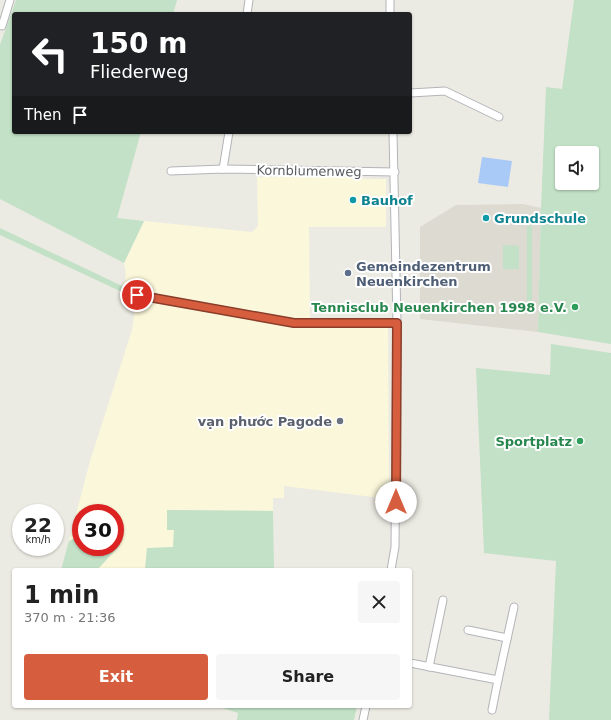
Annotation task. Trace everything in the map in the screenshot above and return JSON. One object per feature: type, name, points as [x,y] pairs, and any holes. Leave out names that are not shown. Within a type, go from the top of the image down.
[{"type":"street","points":[[2,26],[10,0]]},
{"type":"street","points":[[247,12],[249,0]]},
{"type":"street","points":[[390,0],[390,12]]},
{"type":"street","points":[[412,93],[445,91],[499,116]]},
{"type":"street","points":[[223,169],[229,134]]},
{"type":"street","points":[[391,568],[395,547],[397,323],[393,134]]},
{"type":"street","name":"Kornblumenweg","points":[[171,171],[223,169],[395,172]]},
{"type":"street","points":[[137,295],[294,323],[397,323]]},
{"type":"street","points":[[428,667],[443,600]]},
{"type":"street","points":[[492,710],[514,607]]},
{"type":"street","points":[[468,630],[507,638]]},
{"type":"street","points":[[412,663],[498,680]]},
{"type":"street","points":[[363,720],[366,708]]},
{"type":"shaded area","points":[[257,177],[359,177],[365,179],[386,179],[386,227],[309,227],[310,319],[388,318],[389,499],[284,486],[284,498],[273,498],[273,511],[168,510],[167,530],[174,530],[173,548],[147,548],[145,568],[99,568],[110,556],[124,556],[124,504],[79,504],[90,461],[132,330],[137,293],[123,286],[126,275],[124,263],[144,221],[252,232],[258,226]]},
{"type":"shaded area","points":[[523,204],[541,208],[538,332],[420,319],[420,227],[456,205]]},
{"type":"shaded area","points":[[72,530],[72,540],[69,541]]},
{"type":"green space","points":[[16,0],[177,0],[174,12],[12,12],[12,134],[140,134],[117,218],[144,221],[124,263],[0,199],[0,45]]},
{"type":"green space","points":[[574,0],[611,0],[611,344],[538,332],[546,87],[562,89]]},
{"type":"green space","points":[[527,226],[532,226],[532,308],[527,308]]},
{"type":"green space","points":[[0,228],[137,293],[137,298],[0,235]]},
{"type":"green space","points":[[503,245],[519,246],[519,269],[503,269]]},
{"type":"green space","points":[[551,344],[611,353],[611,720],[549,720],[556,561],[484,553],[476,368],[550,375]]},
{"type":"green space","points":[[167,510],[273,511],[274,568],[145,568],[147,548],[173,547],[174,530],[167,530]]},
{"type":"green space","points":[[72,540],[72,556],[110,556],[99,568],[62,568],[69,541]]},
{"type":"green space","points":[[223,708],[357,708],[354,720],[237,720],[238,713]]},
{"type":"water","points":[[482,157],[512,161],[508,187],[478,183]]},
{"type":"place","name":"Bauhof","points":[[353,200]]},
{"type":"place","name":"Grundschule","points":[[486,218]]},
{"type":"place","name":"Gemeindezentrum Neuenkirchen","points":[[348,273]]},
{"type":"place","name":"Tennisclub Neuenkirchen 1998 e.V.","points":[[575,307]]},
{"type":"place","name":"vạn phước Pagode","points":[[340,421]]},
{"type":"place","name":"Sportplatz","points":[[580,441]]},
{"type":"route","points":[[137,295],[294,323],[397,323],[396,502]]}]
